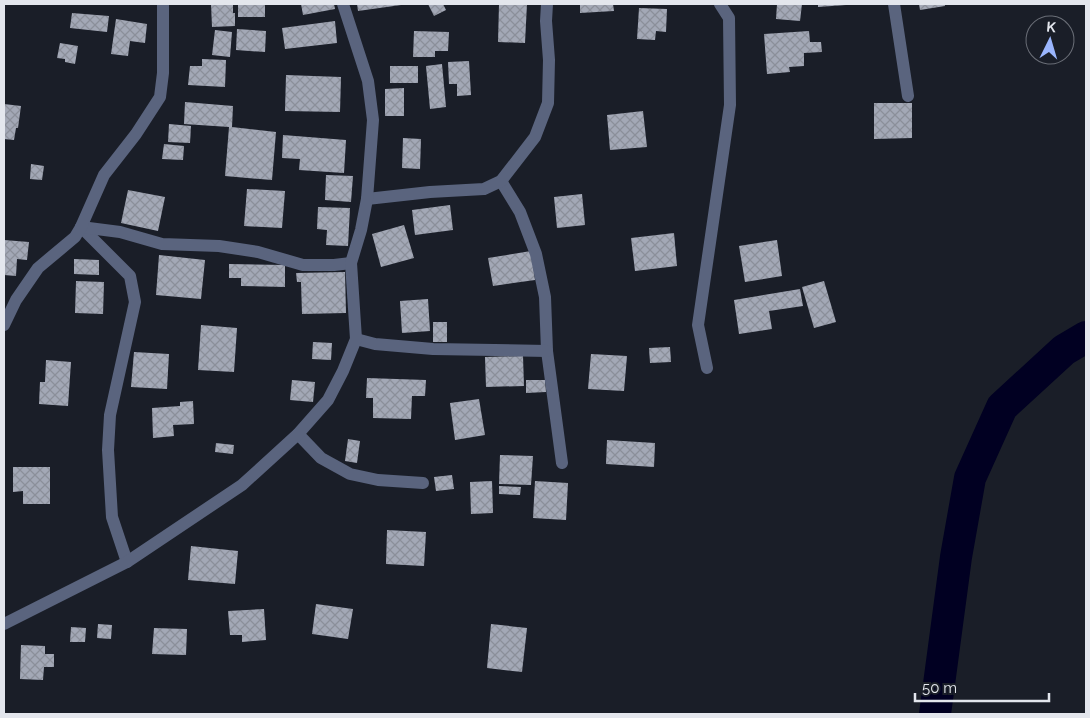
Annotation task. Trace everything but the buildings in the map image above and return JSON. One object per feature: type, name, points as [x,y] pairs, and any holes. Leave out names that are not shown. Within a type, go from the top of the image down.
[{"type":"street","points":[[4,325],[16,300],[38,268],[75,237],[104,175],[136,134],[160,97],[163,73],[163,4]]},
{"type":"street","points":[[4,624],[128,562],[242,485],[298,434],[328,400],[343,371],[356,339],[351,263],[367,199],[373,120],[368,81],[343,4]]},
{"type":"street","points":[[367,199],[430,192],[484,189],[501,181],[535,137],[548,104],[547,4]]},
{"type":"street","points":[[707,368],[698,325],[730,105],[729,18],[720,4]]},
{"type":"street","points":[[894,4],[908,96]]},
{"type":"street","points":[[501,181],[520,212],[536,254],[545,297],[547,351],[562,464]]},
{"type":"street","points":[[81,227],[120,232],[162,244],[218,246],[258,252],[303,265],[351,263]]},
{"type":"street","points":[[81,227],[130,276],[135,302],[110,415],[108,450],[112,517],[128,562]]},
{"type":"street","points":[[356,339],[375,344],[433,349],[547,351]]},
{"type":"street","points":[[298,434],[322,458],[350,474],[378,480],[423,483]]},
{"type":"waterway","points":[[935,714],[956,557],[970,478],[1002,407],[1064,350],[1086,337]]}]
